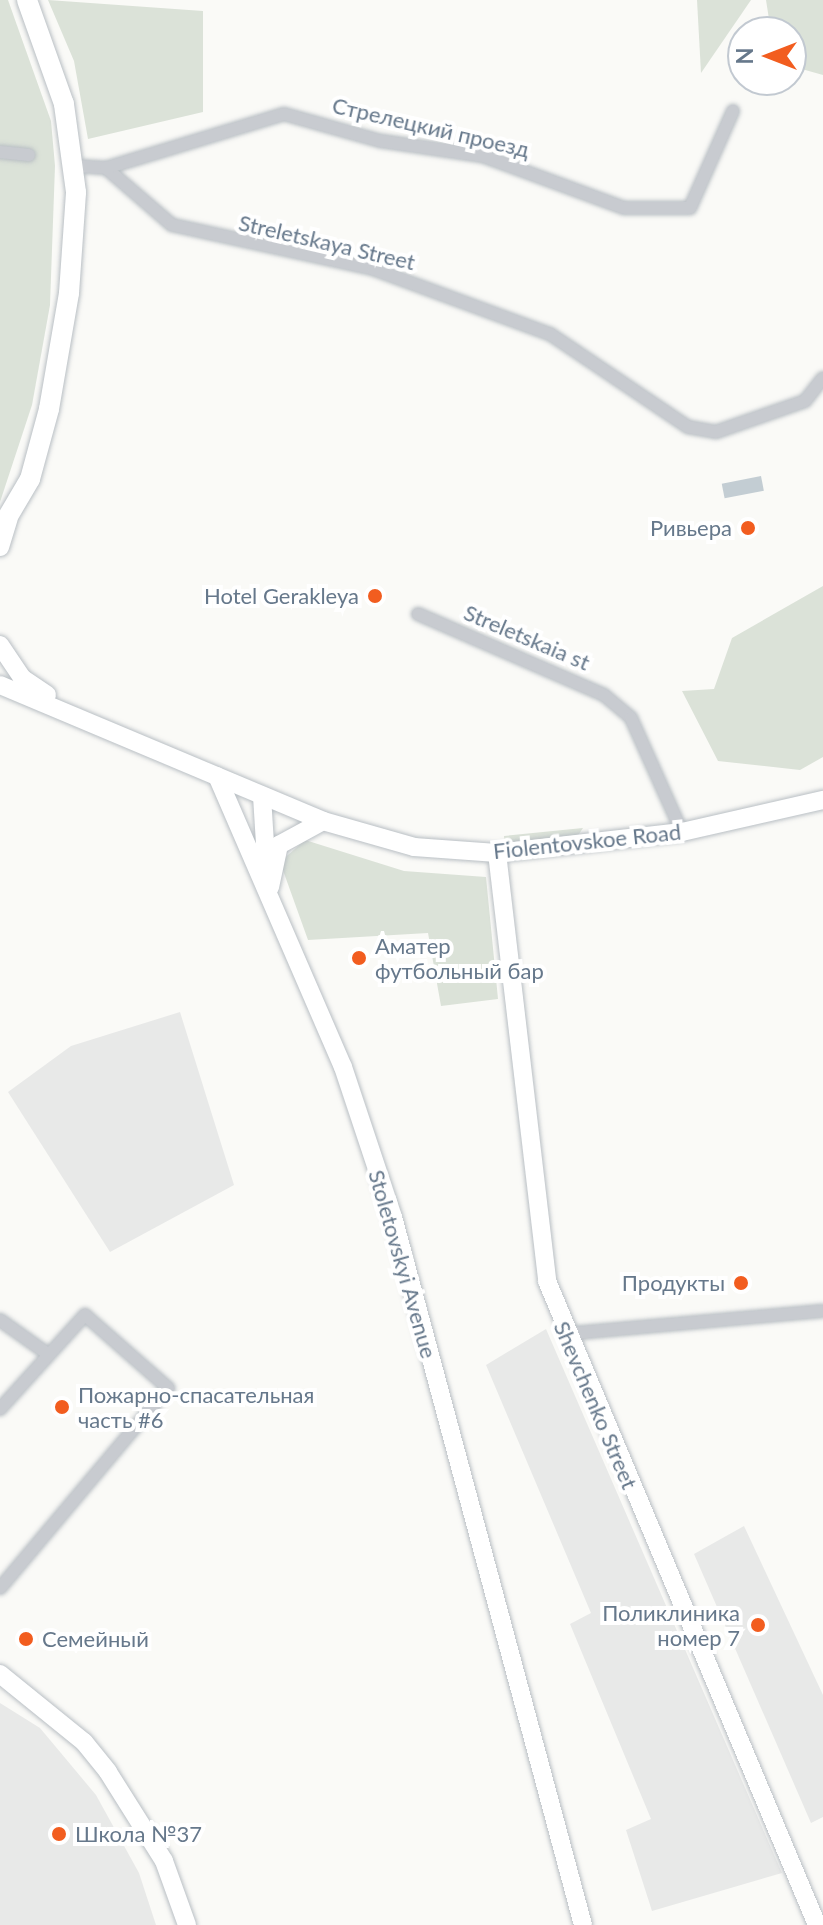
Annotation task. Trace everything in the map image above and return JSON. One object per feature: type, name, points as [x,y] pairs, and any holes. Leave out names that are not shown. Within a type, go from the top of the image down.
[{"type":"main road","points":[[0,547],[3,520],[30,479],[49,409],[71,191],[77,166],[48,47],[27,0]]},
{"type":"main road","points":[[48,47],[71,191]]},
{"type":"main road","points":[[0,645],[22,678],[69,711]]},
{"type":"main road","points":[[0,685],[69,711],[217,776]]},
{"type":"main road","name":"Fiolentovskoe Road","points":[[217,776],[323,821],[414,847],[497,853],[682,832],[823,800]]},
{"type":"main road","name":"Stoletovskyi Avenue","points":[[217,776],[270,887],[343,1067],[393,1217],[583,1925]]},
{"type":"main road","points":[[262,796],[270,887]]},
{"type":"main road","points":[[270,887],[279,845],[323,821]]},
{"type":"main road","name":"Shevchenko Street","points":[[497,853],[547,1281],[564,1334],[817,1925]]},
{"type":"main road","points":[[0,1674],[84,1742],[108,1772],[164,1861],[187,1925]]},
{"type":"street","name":"Стрелецкий проезд","points":[[106,168],[284,114],[381,141],[483,156],[624,208],[690,208],[733,111]]},
{"type":"street","points":[[0,152],[29,155]]},
{"type":"street","points":[[77,166],[106,168]]},
{"type":"street","name":"Streletskaya Street","points":[[106,168],[172,225],[373,269],[550,334],[688,427],[716,432],[805,401],[823,378]]},
{"type":"street","name":"Streletskaia st","points":[[418,614],[604,695],[631,718],[682,832]]},
{"type":"street","points":[[564,1334],[823,1311]]},
{"type":"street","points":[[0,1409],[45,1352],[85,1315],[168,1388],[0,1588]]},
{"type":"street","points":[[0,1320],[45,1352]]},
{"type":"shaded area","points":[[0,0],[8,0],[51,121],[55,166],[50,305],[32,405],[0,502]]},
{"type":"shaded area","points":[[48,0],[203,11],[203,112],[88,139],[74,61]]},
{"type":"shaded area","points":[[697,0],[751,0],[740,16],[727,16],[727,35],[701,73]]},
{"type":"shaded area","points":[[766,0],[823,0],[823,75],[807,70],[807,16],[768,16]]},
{"type":"shaded area","points":[[761,476],[764,491],[725,498],[722,484]]},
{"type":"shaded area","points":[[823,586],[823,757],[800,770],[718,761],[682,691],[714,689],[732,638]]},
{"type":"shaded area","points":[[583,828],[575,840],[505,848],[504,836]]},
{"type":"shaded area","points":[[305,840],[404,871],[486,877],[498,999],[441,1006],[428,933],[308,940],[280,862]]},
{"type":"shaded area","points":[[180,1012],[234,1185],[110,1252],[8,1092],[71,1046]]},
{"type":"shaded area","points":[[546,1329],[782,1873],[652,1911],[626,1830],[651,1819],[570,1624],[591,1613],[486,1365]]},
{"type":"shaded area","name":"Поликлиника номер 7","points":[[744,1526],[823,1695],[823,1817],[811,1823],[694,1554]]},
{"type":"shaded area","name":"Школа №37","points":[[0,1703],[40,1728],[96,1795],[139,1873],[156,1925],[0,1925]]},
{"type":"place","name":"Ривьера","points":[[748,528]]},
{"type":"place","name":"Hotel Gerakleya","points":[[375,596]]},
{"type":"place","name":"Аматер футбольный бар","points":[[359,958]]},
{"type":"place","name":"Продукты","points":[[741,1283]]},
{"type":"place","name":"Пожарно-спасательная часть #6","points":[[62,1407]]},
{"type":"place","name":"Поликлиника номер 7","points":[[758,1625]]},
{"type":"place","name":"Семейный","points":[[26,1639]]},
{"type":"place","name":"Школа №37","points":[[59,1834]]}]
